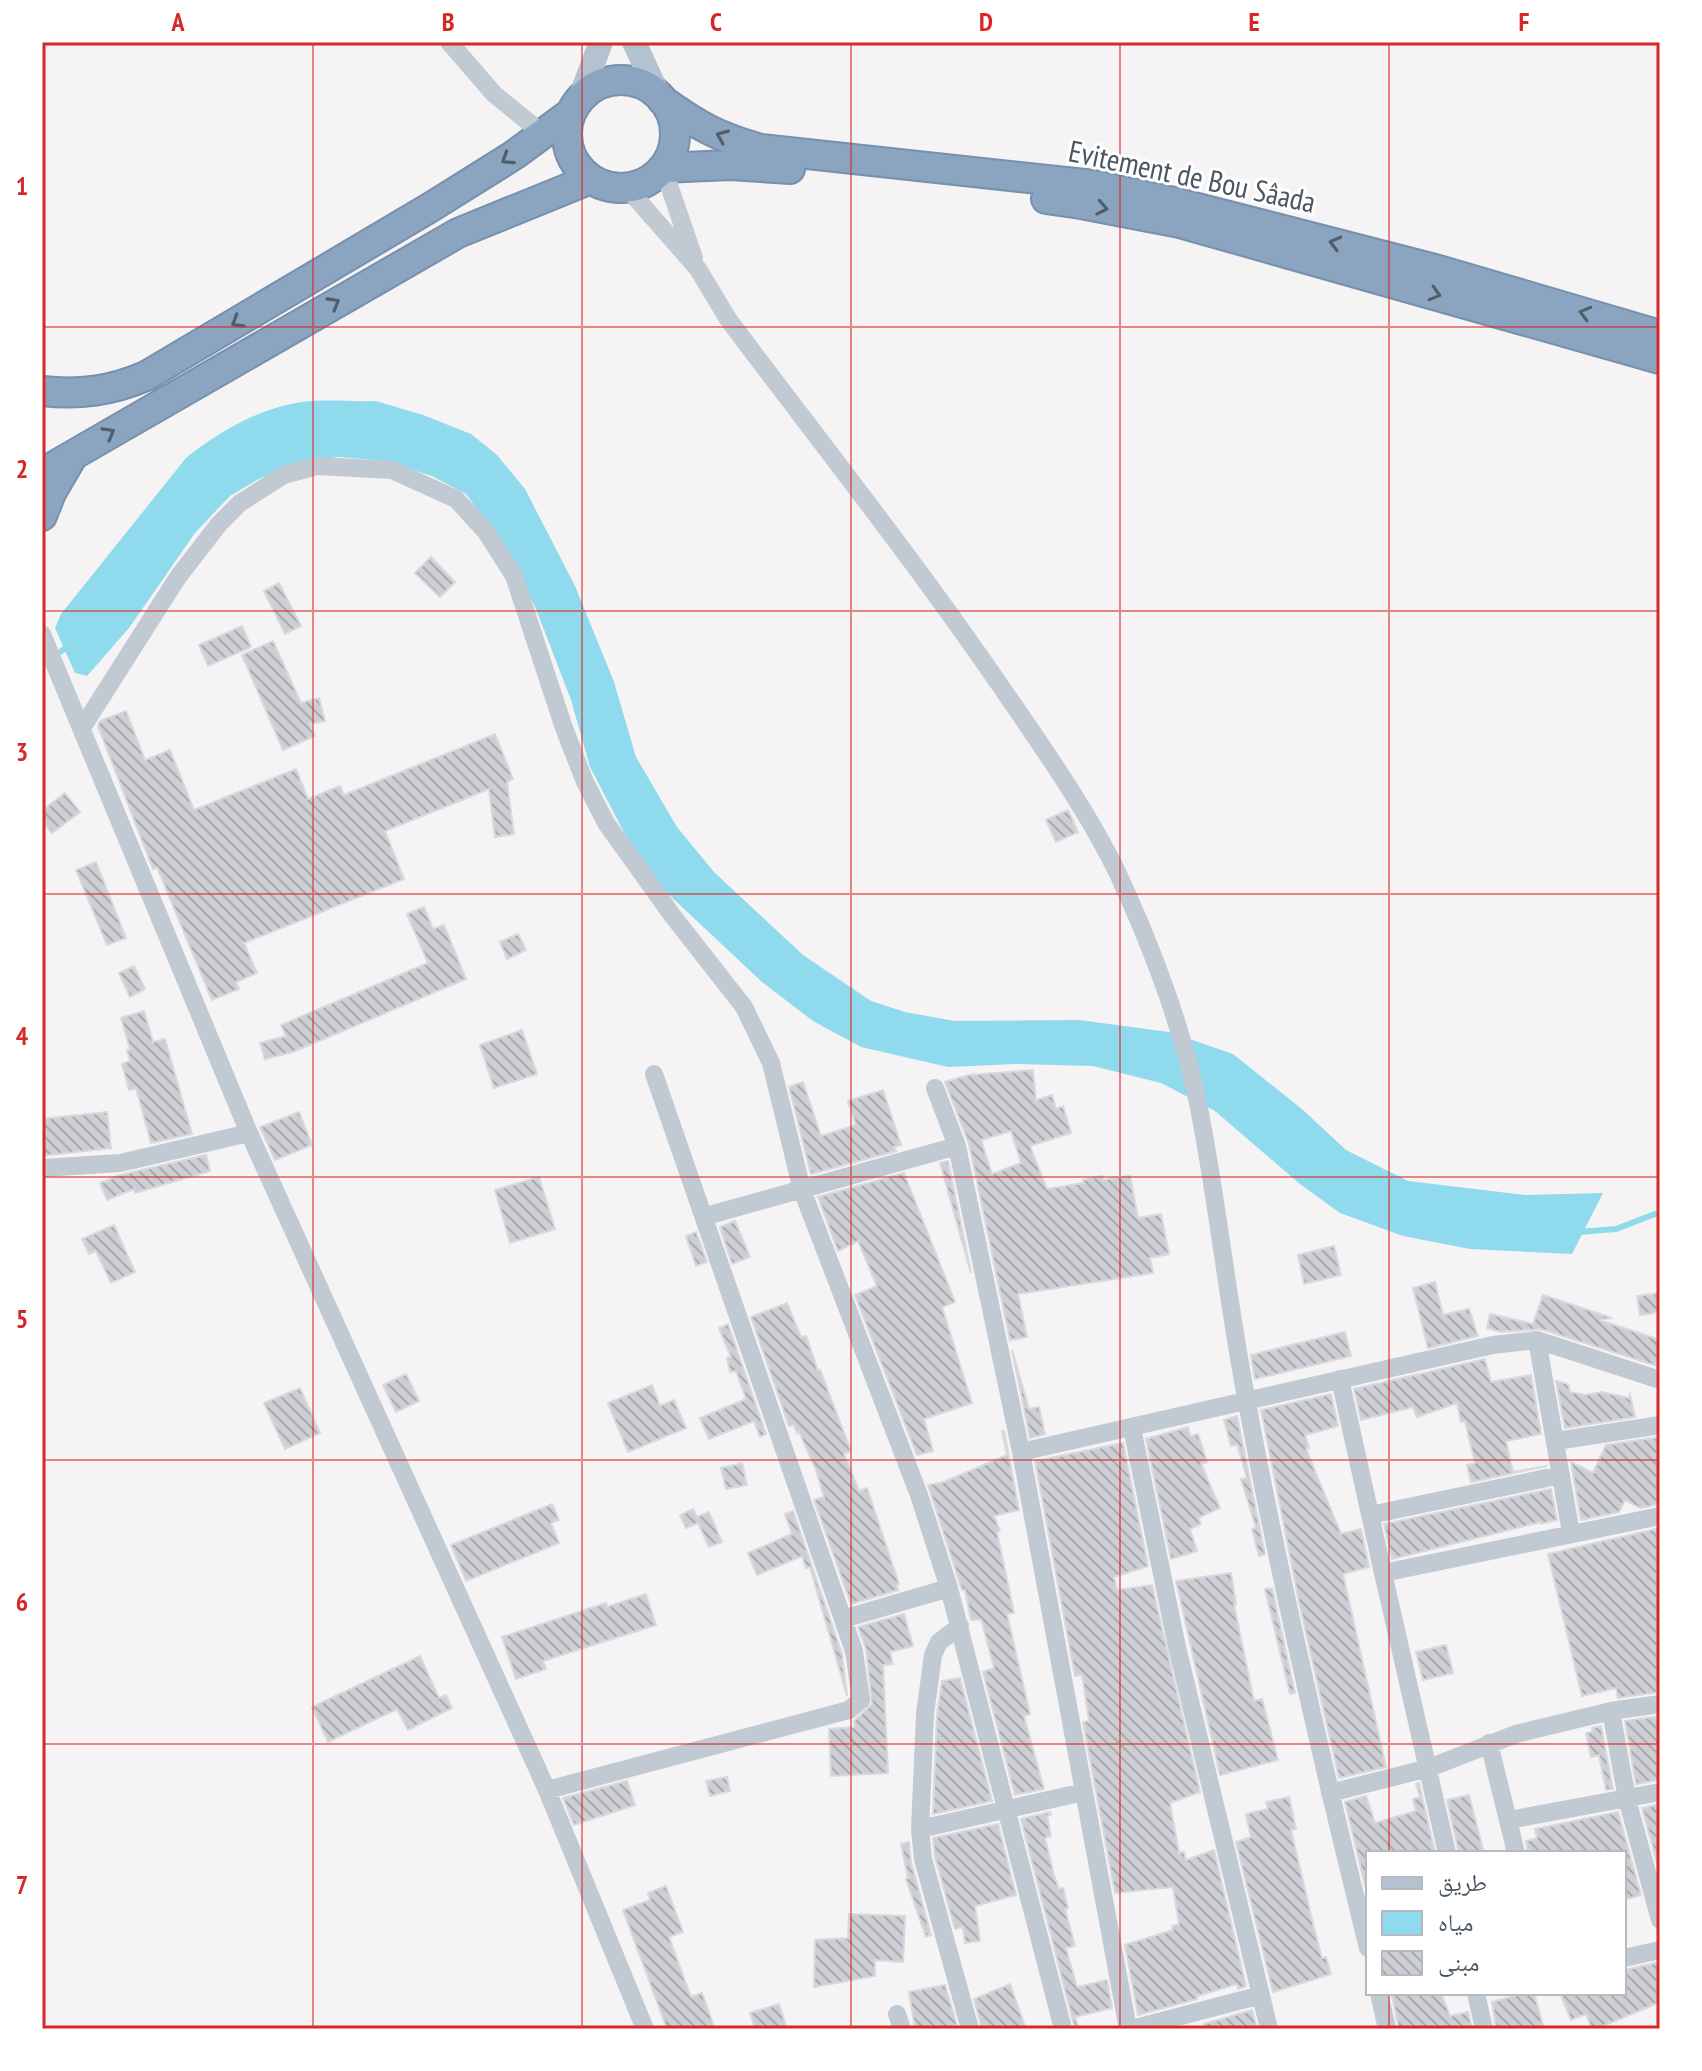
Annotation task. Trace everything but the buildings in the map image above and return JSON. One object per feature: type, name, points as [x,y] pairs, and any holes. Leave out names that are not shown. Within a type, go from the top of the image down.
[{"type":"highway","points":[[42,391],[87,393],[124,385],[163,366],[514,155],[594,87],[610,81],[628,80],[645,86],[661,98],[670,112],[675,136],[663,168],[647,182],[627,188],[608,187],[591,179],[577,166],[569,150],[566,131],[575,106]]},
{"type":"highway","name":"Evitement de Bou Sâada","points":[[661,98],[724,139],[761,149],[1094,185],[1435,269],[1660,335]]},
{"type":"highway","name":"Evitement de Bou Sâada","points":[[663,168],[730,165],[821,172],[1081,204],[1180,223],[1281,250],[1660,359]]},
{"type":"highway","points":[[42,473],[458,233],[591,179]]},
{"type":"highway","points":[[42,372],[87,393]]},
{"type":"highway","points":[[42,516],[74,453]]},
{"type":"main road","points":[[575,106],[601,42]]},
{"type":"main road","points":[[634,42],[661,98]]},
{"type":"street","points":[[449,42],[494,94],[542,133]]},
{"type":"street","points":[[663,168],[698,269]]},
{"type":"street","points":[[627,188],[698,269],[728,319],[967,637],[1040,744],[1117,872],[1150,947],[1174,1012],[1200,1112],[1246,1400],[1330,1793],[1366,1940]]},
{"type":"street","points":[[82,728],[178,577],[219,524],[240,503],[284,475],[317,466],[392,470],[456,499],[486,532],[514,576],[564,728],[585,782],[606,823],[681,928],[744,1007],[759,1035],[779,1089],[802,1190],[919,1495],[949,1588],[1063,2029]]},
{"type":"street","points":[[42,634],[249,1133],[547,1790],[645,2029]]},
{"type":"street","points":[[547,1790],[855,1706],[861,1700],[854,1651],[706,1216],[654,1074]]},
{"type":"street","points":[[935,1088],[957,1146],[1021,1452],[1130,2029],[1261,1995]]},
{"type":"street","points":[[42,1168],[120,1163],[249,1133]]},
{"type":"street","points":[[706,1216],[957,1146]]},
{"type":"street","points":[[1021,1452],[1493,1345],[1537,1340],[1660,1380]]},
{"type":"street","points":[[1537,1340],[1571,1533]]},
{"type":"street","points":[[1340,1379],[1447,1851]]},
{"type":"street","points":[[1556,1441],[1660,1425]]},
{"type":"street","points":[[1132,1428],[1177,1647],[1269,2029]]},
{"type":"street","points":[[1370,1515],[1561,1475]]},
{"type":"street","points":[[1383,1573],[1660,1516]]},
{"type":"street","points":[[843,1619],[949,1588]]},
{"type":"street","points":[[960,1626],[939,1642],[933,1655],[925,1714],[920,1829],[923,1859],[970,2029]]},
{"type":"street","points":[[1330,1793],[1429,1768],[1516,1734],[1611,1711],[1660,1704]]},
{"type":"street","points":[[1611,1711],[1627,1799],[1658,1908]]},
{"type":"street","points":[[1489,1743],[1516,1851]]},
{"type":"street","points":[[920,1829],[1084,1792]]},
{"type":"street","points":[[1509,1820],[1660,1792]]},
{"type":"street","points":[[1626,1958],[1660,1950]]},
{"type":"street","points":[[1379,1995],[1387,2029]]},
{"type":"street","points":[[1476,1995],[1484,2029]]},
{"type":"water","points":[[316,401],[376,401],[471,434],[497,455],[525,489],[575,586],[614,682],[636,757],[677,827],[714,872],[803,955],[871,1001],[905,1012],[955,1021],[1079,1020],[1169,1032],[1233,1054],[1303,1110],[1346,1150],[1408,1181],[1525,1195],[1603,1193],[1572,1254],[1470,1249],[1403,1236],[1340,1213],[1300,1184],[1215,1111],[1161,1083],[1093,1066],[1016,1064],[948,1067],[861,1047],[813,1021],[762,982],[665,891],[628,840],[590,767],[571,700],[536,609],[507,551],[466,494],[432,476],[385,461],[339,457],[294,463],[257,480],[230,496],[195,533],[129,628],[87,676],[75,673],[55,628],[61,614],[186,458],[238,424],[281,406]]},
{"type":"waterway","points":[[42,663],[71,645]]},
{"type":"waterway","points":[[1579,1232],[1616,1229],[1660,1212]]}]
